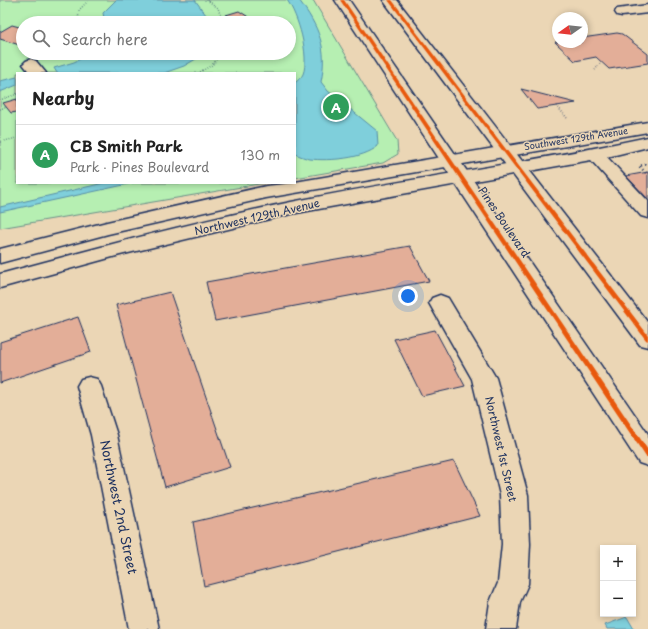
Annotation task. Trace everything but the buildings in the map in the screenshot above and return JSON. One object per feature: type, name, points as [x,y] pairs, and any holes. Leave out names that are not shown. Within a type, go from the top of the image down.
[{"type":"main road","name":"Pines Boulevard","points":[[342,0],[648,455]]},
{"type":"main road","points":[[390,0],[648,338]]},
{"type":"main road","points":[[622,12],[648,8]]},
{"type":"main road","name":"Southwest 129th Avenue","points":[[504,151],[648,127]]},
{"type":"main road","name":"Southwest 129th Avenue","points":[[518,169],[648,142]]},
{"type":"main road","name":"Northwest 129th Avenue","points":[[0,256],[107,228],[266,192],[504,151]]},
{"type":"main road","points":[[596,154],[648,212]]},
{"type":"main road","name":"Northwest 129th Avenue","points":[[0,281],[291,208],[518,169]]},
{"type":"main road","name":"Northwest 1st Street","points":[[440,303],[484,378],[514,495],[516,544],[513,584],[504,602],[501,629]]},
{"type":"main road","name":"Northwest 2nd Street","points":[[89,386],[104,435],[144,629]]},
{"type":"path","points":[[77,16],[81,7],[89,0]]},
{"type":"path","points":[[208,0],[218,8],[221,16]]},
{"type":"path","points":[[200,72],[212,65],[216,60]]},
{"type":"path","points":[[595,70],[601,62]]},
{"type":"path","points":[[0,100],[16,94]]},
{"type":"path","points":[[557,106],[567,118]]},
{"type":"path","points":[[0,109],[6,107]]},
{"type":"path","points":[[0,142],[16,138]]},
{"type":"path","points":[[646,172],[639,166],[648,164]]},
{"type":"green space","points":[[0,0],[313,0],[397,141],[398,154],[383,163],[296,178],[296,72],[16,72],[16,184],[259,184],[0,228]]},
{"type":"water","points":[[116,0],[195,0],[207,16],[104,16],[103,13]]},
{"type":"water","points":[[287,0],[299,0],[317,29],[323,59],[321,82],[328,91],[377,131],[378,146],[372,150],[364,154],[346,158],[327,160],[304,158],[296,154],[296,82],[303,74],[305,57],[299,25]]},
{"type":"water","points":[[78,60],[194,60],[184,66],[167,72],[56,72],[54,68]]},
{"type":"water","points":[[16,77],[16,85],[0,92],[0,81]]},
{"type":"water","points":[[100,184],[128,184],[0,212],[0,207]]},
{"type":"water","points":[[627,617],[634,629],[607,629],[605,625]]},
{"type":"cycle path","points":[[342,0],[648,455]]},
{"type":"cycle path","points":[[390,0],[648,339]]},
{"type":"place","name":"CB Smith Park","points":[[336,107]]}]
